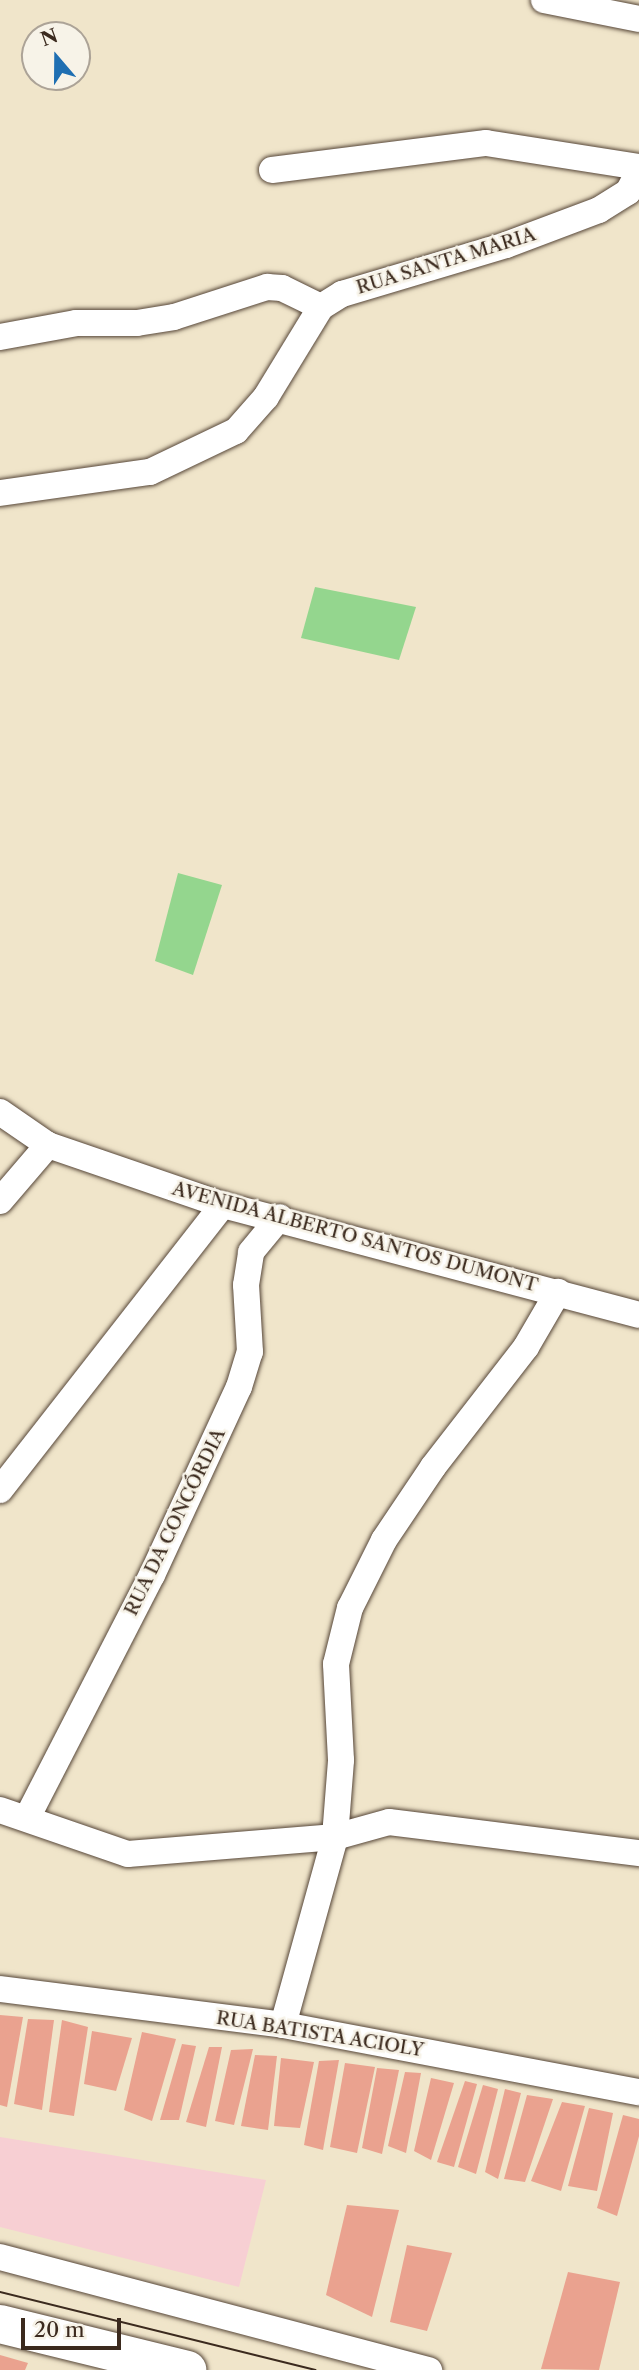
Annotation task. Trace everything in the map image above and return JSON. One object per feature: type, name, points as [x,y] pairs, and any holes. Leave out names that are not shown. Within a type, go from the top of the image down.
[{"type":"main road","points":[[0,2324],[185,2370]]},
{"type":"street","points":[[544,0],[639,19]]},
{"type":"street","points":[[272,170],[485,143],[639,169]]},
{"type":"street","name":"RUA SANTA MARIA","points":[[321,307],[354,290],[506,245],[600,210],[628,192],[639,169]]},
{"type":"street","points":[[0,337],[76,323],[137,323],[174,317],[267,287],[282,288],[321,307],[266,397],[236,432],[150,472],[0,493]]},
{"type":"street","name":"AVENIDA ALBERTO SANTOS DUMONT","points":[[0,1112],[48,1145],[223,1205],[280,1217],[639,1315]]},
{"type":"street","points":[[0,1201],[48,1145]]},
{"type":"street","points":[[0,1490],[223,1205]]},
{"type":"street","name":"RUA DA CONCÓRDIA","points":[[27,1818],[164,1552],[234,1399],[250,1352],[246,1285],[251,1252],[280,1217]]},
{"type":"street","points":[[283,2025],[335,1837],[341,1760],[336,1664],[350,1608],[384,1540],[433,1467],[526,1347],[558,1292]]},
{"type":"street","points":[[0,1810],[128,1854],[335,1837],[389,1822],[638,1847]]},
{"type":"street","name":"RUA BATISTA ACIOLY","points":[[0,1989],[283,2025],[639,2092]]},
{"type":"street","points":[[0,2257],[429,2370]]},
{"type":"shaded area","points":[[0,2137],[266,2180],[239,2287],[0,2227]]},
{"type":"green space","points":[[315,587],[416,607],[399,660],[301,638]]},
{"type":"green space","points":[[178,873],[222,885],[193,975],[155,961]]},
{"type":"building","points":[[0,2015],[23,2017],[7,2107],[0,2105]]},
{"type":"building","points":[[28,2019],[54,2020],[42,2110],[14,2104]]},
{"type":"building","points":[[62,2020],[88,2027],[74,2116],[49,2112]]},
{"type":"building","points":[[92,2031],[132,2038],[116,2091],[84,2084]]},
{"type":"building","points":[[142,2032],[176,2039],[152,2121],[124,2110]]},
{"type":"building","points":[[182,2044],[196,2046],[179,2120],[160,2120]]},
{"type":"building","points":[[209,2047],[222,2047],[206,2127],[186,2122]]},
{"type":"building","points":[[253,2049],[234,2125],[215,2121],[231,2050]]},
{"type":"building","points":[[255,2055],[277,2056],[268,2130],[241,2126]]},
{"type":"building","points":[[281,2058],[314,2062],[300,2128],[274,2126]]},
{"type":"building","points":[[339,2060],[323,2150],[304,2145],[319,2061]]},
{"type":"building","points":[[345,2063],[375,2067],[357,2153],[330,2147]]},
{"type":"building","points":[[377,2068],[399,2070],[382,2154],[362,2148]]},
{"type":"building","points":[[405,2072],[421,2073],[406,2153],[388,2146]]},
{"type":"building","points":[[431,2078],[454,2083],[431,2160],[414,2151]]},
{"type":"building","points":[[465,2081],[477,2084],[454,2167],[437,2162]]},
{"type":"building","points":[[483,2085],[498,2089],[476,2174],[458,2167]]},
{"type":"building","points":[[505,2089],[521,2093],[498,2179],[485,2172]]},
{"type":"building","points":[[527,2095],[553,2099],[525,2182],[504,2179]]},
{"type":"building","points":[[562,2102],[585,2106],[561,2191],[531,2181]]},
{"type":"building","points":[[589,2108],[613,2113],[597,2191],[568,2186]]},
{"type":"building","points":[[623,2115],[639,2119],[639,2136],[617,2216],[597,2208]]},
{"type":"building","points":[[347,2205],[399,2210],[372,2317],[326,2295]]},
{"type":"building","points":[[407,2245],[452,2253],[427,2331],[390,2322]]},
{"type":"building","points":[[568,2272],[620,2282],[599,2370],[541,2369]]},
{"type":"building","points":[[0,2355],[28,2363],[25,2370],[0,2370]]},
{"type":"tram line","points":[[0,2292],[316,2370]]}]
